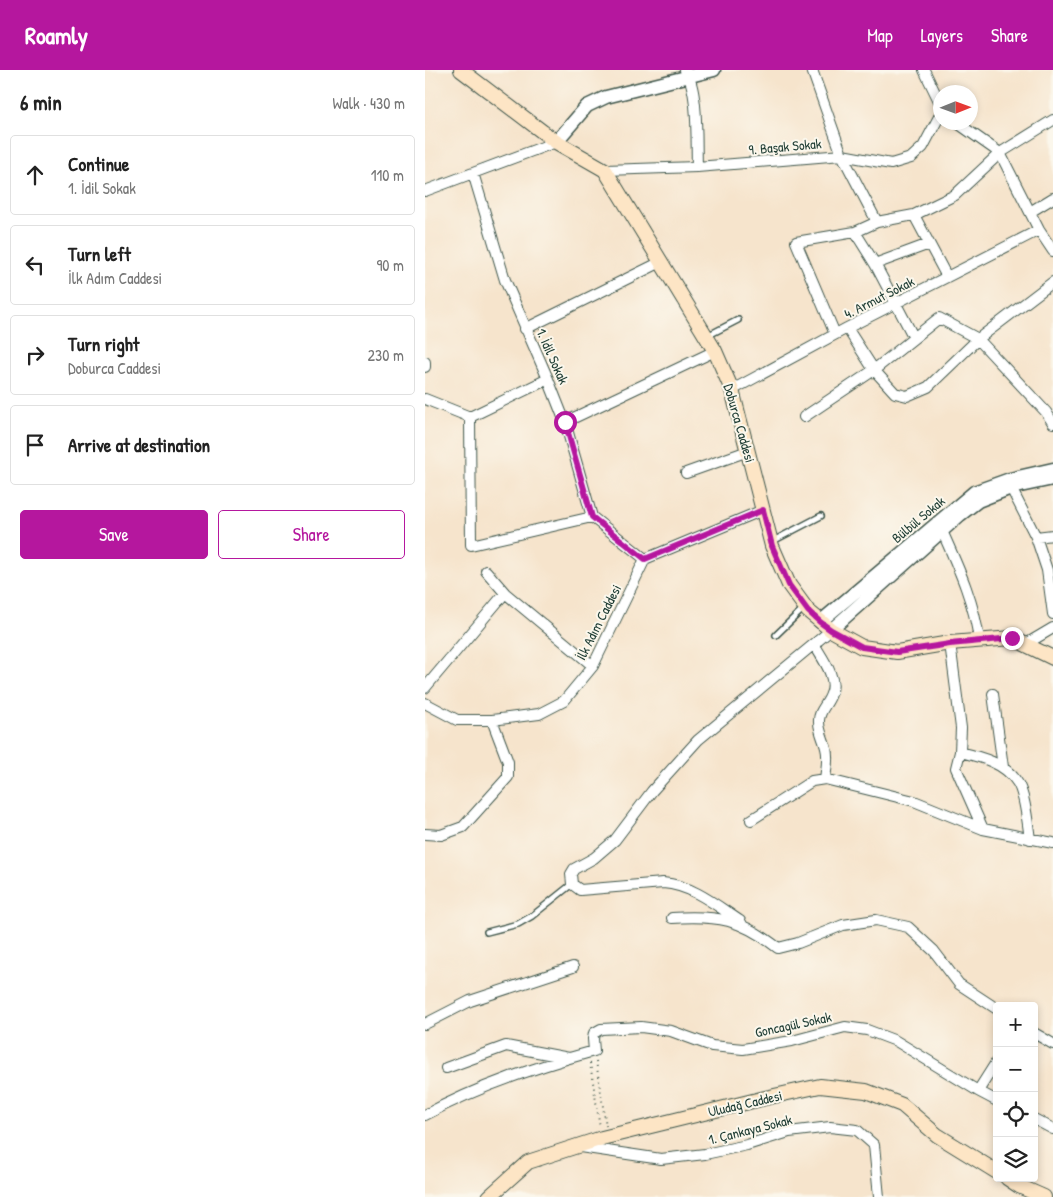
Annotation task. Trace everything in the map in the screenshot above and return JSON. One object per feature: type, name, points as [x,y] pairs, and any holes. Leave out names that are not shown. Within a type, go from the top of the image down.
[{"type":"main road","name":"Doburca Caddesi","points":[[461,70],[556,142],[605,170],[715,351],[732,390],[749,450],[771,542],[789,585],[805,607],[825,626],[862,647],[897,652],[979,640],[1012,638],[1053,658]]},
{"type":"main road","name":"Uludağ Caddesi","points":[[489,1197],[528,1162],[605,1137],[820,1086],[866,1092],[902,1105],[937,1135],[993,1170]]},
{"type":"main road","points":[[1013,1182],[1044,1197]]},
{"type":"street","points":[[425,191],[556,142],[587,106],[607,97],[688,74],[715,70]]},
{"type":"street","points":[[812,70],[842,155],[877,222]]},
{"type":"street","points":[[924,70],[933,89]]},
{"type":"street","points":[[688,74],[695,98],[697,167]]},
{"type":"street","points":[[835,334],[796,242],[855,232],[877,222],[913,215],[955,195],[1000,153],[1053,120]]},
{"type":"street","name":"9. Başak Sokak","points":[[605,170],[697,167],[842,155],[891,164],[911,158],[923,147],[933,128]]},
{"type":"street","points":[[967,130],[1000,153],[1039,230],[1051,245]]},
{"type":"street","name":"1. İdil Sokak","points":[[473,172],[505,280],[565,422],[592,517]]},
{"type":"street","points":[[1030,212],[1053,198]]},
{"type":"street","points":[[913,215],[947,277]]},
{"type":"street","name":"4. Armut Sokak","points":[[732,390],[835,334],[1039,230]]},
{"type":"street","points":[[855,232],[875,264],[914,338]]},
{"type":"street","points":[[875,264],[929,244]]},
{"type":"street","points":[[525,328],[661,262]]},
{"type":"street","points":[[847,328],[874,370],[895,393],[907,396],[928,387],[978,339],[1053,282]]},
{"type":"street","points":[[804,417],[874,370],[939,318],[978,339],[1050,409],[1053,423]]},
{"type":"street","points":[[565,422],[715,351]]},
{"type":"street","points":[[425,362],[425,367]]},
{"type":"street","points":[[425,399],[470,417],[548,379]]},
{"type":"street","points":[[470,417],[471,545],[592,517],[645,559],[763,510]]},
{"type":"street","points":[[686,473],[749,450]]},
{"type":"street","name":"Bülbül Sokak","points":[[825,626],[939,527],[974,492],[1010,479],[1053,469]]},
{"type":"street","name":"Bülbül Sokak","points":[[939,527],[978,501],[1011,488],[1053,479]]},
{"type":"street","points":[[1011,488],[1036,537],[1047,570],[1053,614]]},
{"type":"street","points":[[939,527],[964,579],[977,618],[979,640]]},
{"type":"street","points":[[1036,537],[1053,535]]},
{"type":"street","name":"İlk Adım Caddesi","points":[[425,703],[457,720],[492,720],[539,714],[564,701],[593,666],[645,559]]},
{"type":"street","points":[[486,570],[505,593],[593,666]]},
{"type":"street","points":[[425,688],[505,593]]},
{"type":"street","points":[[743,926],[740,921],[694,891],[672,883],[580,890],[572,884],[570,878],[572,872],[594,858],[615,840],[652,791],[698,740],[814,644],[825,626]]},
{"type":"street","points":[[1026,644],[1053,628]]},
{"type":"street","points":[[814,644],[828,668],[833,682],[831,694],[823,706],[819,721],[827,750],[825,779]]},
{"type":"street","points":[[950,644],[961,728],[960,752],[956,768],[983,829]]},
{"type":"street","points":[[993,694],[1003,767]]},
{"type":"street","points":[[425,834],[441,835],[463,827],[508,777],[508,762],[492,720]]},
{"type":"street","points":[[960,752],[981,757],[1003,767],[1018,783],[1030,839]]},
{"type":"street","points":[[751,820],[812,781],[825,779],[914,801],[983,829],[1053,843]]},
{"type":"street","points":[[672,918],[698,916],[731,921],[760,934],[778,948],[799,943],[843,925],[876,920],[908,927],[934,951],[959,984],[993,1006]]},
{"type":"street","points":[[425,1024],[470,1000],[573,967]]},
{"type":"street","name":"Goncagül Sokak","points":[[591,1052],[594,1033],[601,1029],[641,1026],[663,1030],[712,1046],[743,1049],[792,1042],[845,1027],[867,1030],[896,1041],[993,1098]]},
{"type":"street","points":[[1038,1035],[1053,1044]]},
{"type":"street","points":[[446,1068],[506,1046],[570,1058]]},
{"type":"street","points":[[425,1115],[454,1099],[591,1052]]},
{"type":"street","points":[[979,1091],[993,1068]]},
{"type":"street","points":[[1038,1122],[1053,1129]]},
{"type":"street","name":"1. Çankaya Sokak","points":[[576,1146],[661,1159],[747,1145],[789,1132],[830,1126],[857,1130],[875,1145],[879,1197]]},
{"type":"lane","points":[[706,336],[738,320]]},
{"type":"lane","points":[[771,542],[821,516]]},
{"type":"lane","points":[[775,635],[805,607]]},
{"type":"lane","points":[[487,932],[518,924],[532,916],[572,884]]},
{"type":"path","points":[[591,1052],[605,1137]]},
{"type":"path","points":[[591,1052],[605,1137]]},
{"type":"route","points":[[565,422],[592,517],[645,559],[763,510],[772,546],[789,585],[808,611],[820,622],[862,647],[897,652],[979,640],[1012,638]]}]
